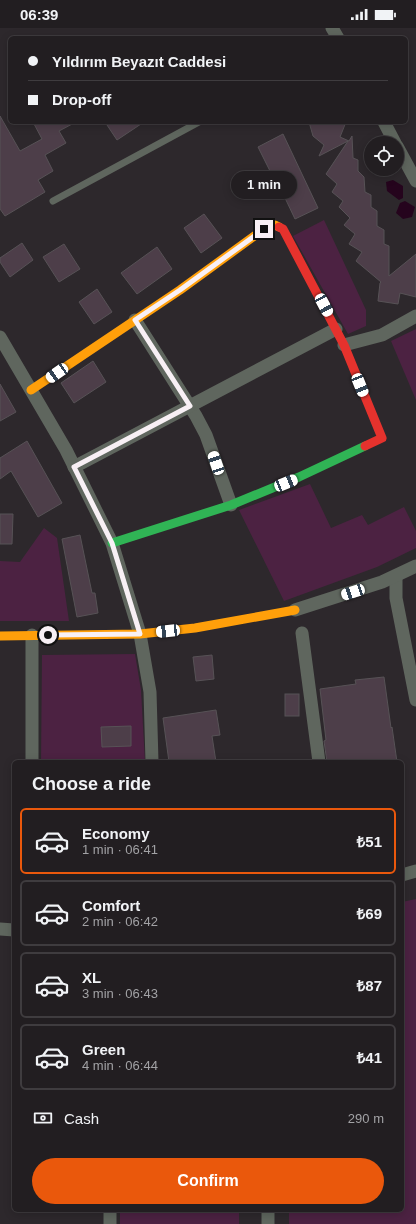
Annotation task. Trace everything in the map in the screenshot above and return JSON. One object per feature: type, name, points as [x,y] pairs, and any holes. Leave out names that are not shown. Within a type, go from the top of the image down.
[{"type":"street","points":[[385,124],[391,136]]},
{"type":"street","points":[[404,159],[416,182]]},
{"type":"street","points":[[31,390],[180,290],[264,229],[275,225],[283,229],[344,345],[382,438],[299,477],[231,505],[112,543]]},
{"type":"street","points":[[344,345],[382,335],[416,316]]},
{"type":"street","points":[[135,320],[190,406],[206,435],[231,505]]},
{"type":"street","points":[[74,467],[336,329]]},
{"type":"street","points":[[0,337],[66,450],[112,543],[140,634],[150,692],[152,760]]},
{"type":"street","points":[[0,636],[140,634],[195,628],[295,610],[382,582],[416,566]]},
{"type":"street","points":[[396,576],[396,598],[416,700]]},
{"type":"street","points":[[302,633],[319,760]]},
{"type":"street","points":[[32,636],[32,760]]},
{"type":"street","points":[[404,874],[416,871]]},
{"type":"street","points":[[0,929],[12,930]]},
{"type":"street","points":[[110,1212],[110,1224]]},
{"type":"street","points":[[268,1212],[268,1224]]},
{"type":"lane","points":[[52,201],[195,124]]},
{"type":"shaded area","points":[[393,180],[403,186],[403,198],[399,200],[387,191],[386,182]]},
{"type":"shaded area","points":[[405,201],[415,207],[412,217],[403,219],[396,213],[400,203]]},
{"type":"shaded area","points":[[324,220],[366,310],[366,326],[348,334],[293,236]]},
{"type":"shaded area","points":[[416,329],[416,400],[391,341]]},
{"type":"shaded area","points":[[310,484],[331,528],[362,515],[368,525],[404,507],[416,531],[416,548],[377,567],[284,601],[239,510]]},
{"type":"shaded area","points":[[44,528],[57,538],[69,621],[0,621],[0,561],[20,562]]},
{"type":"shaded area","points":[[135,654],[141,690],[145,760],[41,760],[42,655]]},
{"type":"shaded area","points":[[416,899],[416,1224],[289,1224],[289,1212],[404,1212],[404,902]]},
{"type":"shaded area","points":[[120,1212],[239,1212],[239,1224],[120,1224]]},
{"type":"building","points":[[0,116],[20,151],[42,139],[34,124],[72,124],[59,131],[66,143],[45,155],[53,171],[38,180],[45,192],[5,216],[0,209]]},
{"type":"building","points":[[106,124],[141,124],[117,140]]},
{"type":"building","points":[[310,124],[345,124],[340,137],[349,141],[352,136],[353,158],[358,160],[358,171],[364,177],[365,192],[371,195],[371,207],[377,211],[377,226],[384,230],[384,244],[389,246],[389,276],[416,254],[416,297],[400,293],[398,304],[378,301],[381,282],[356,261],[362,252],[349,244],[355,234],[344,225],[350,218],[339,207],[343,201],[332,192],[337,184],[326,174],[348,141],[319,156],[324,145],[313,136]]},
{"type":"building","points":[[283,134],[318,208],[295,219],[276,179],[274,179],[258,147]]},
{"type":"building","points":[[204,214],[222,238],[201,253],[184,228]]},
{"type":"building","points":[[22,243],[33,260],[10,277],[0,262],[0,258]]},
{"type":"building","points":[[64,244],[80,269],[59,282],[43,257]]},
{"type":"building","points":[[157,247],[172,269],[137,294],[121,273]]},
{"type":"building","points":[[97,289],[112,312],[94,324],[79,302]]},
{"type":"building","points":[[93,361],[106,382],[74,403],[61,383]]},
{"type":"building","points":[[0,384],[16,412],[0,421]]},
{"type":"building","points":[[27,441],[62,503],[38,517],[11,471],[0,479],[0,458]]},
{"type":"building","points":[[0,514],[13,514],[12,544],[0,544]]},
{"type":"building","points":[[80,535],[92,593],[95,593],[98,613],[77,617],[62,539]]},
{"type":"building","points":[[212,655],[214,679],[196,681],[193,657]]},
{"type":"building","points":[[384,677],[397,760],[327,760],[320,689],[356,684],[355,680]]},
{"type":"building","points":[[285,694],[299,694],[299,716],[285,716]]},
{"type":"building","points":[[216,710],[220,735],[212,736],[216,760],[169,760],[163,718]]},
{"type":"building","points":[[131,726],[131,746],[102,747],[101,727]]},
{"type":"traffic: fast","points":[[112,543],[231,505],[299,477],[365,446]]},
{"type":"traffic: slow","points":[[31,390],[180,290],[264,229],[275,225],[279,227]]},
{"type":"traffic: slow","points":[[0,636],[140,634],[195,628],[295,610]]},
{"type":"traffic: jam","points":[[279,227],[283,229],[344,345],[382,438],[365,446]]},
{"type":"route","points":[[48,635],[140,634],[112,543],[74,467],[190,406],[135,320],[180,290],[264,229]]}]
